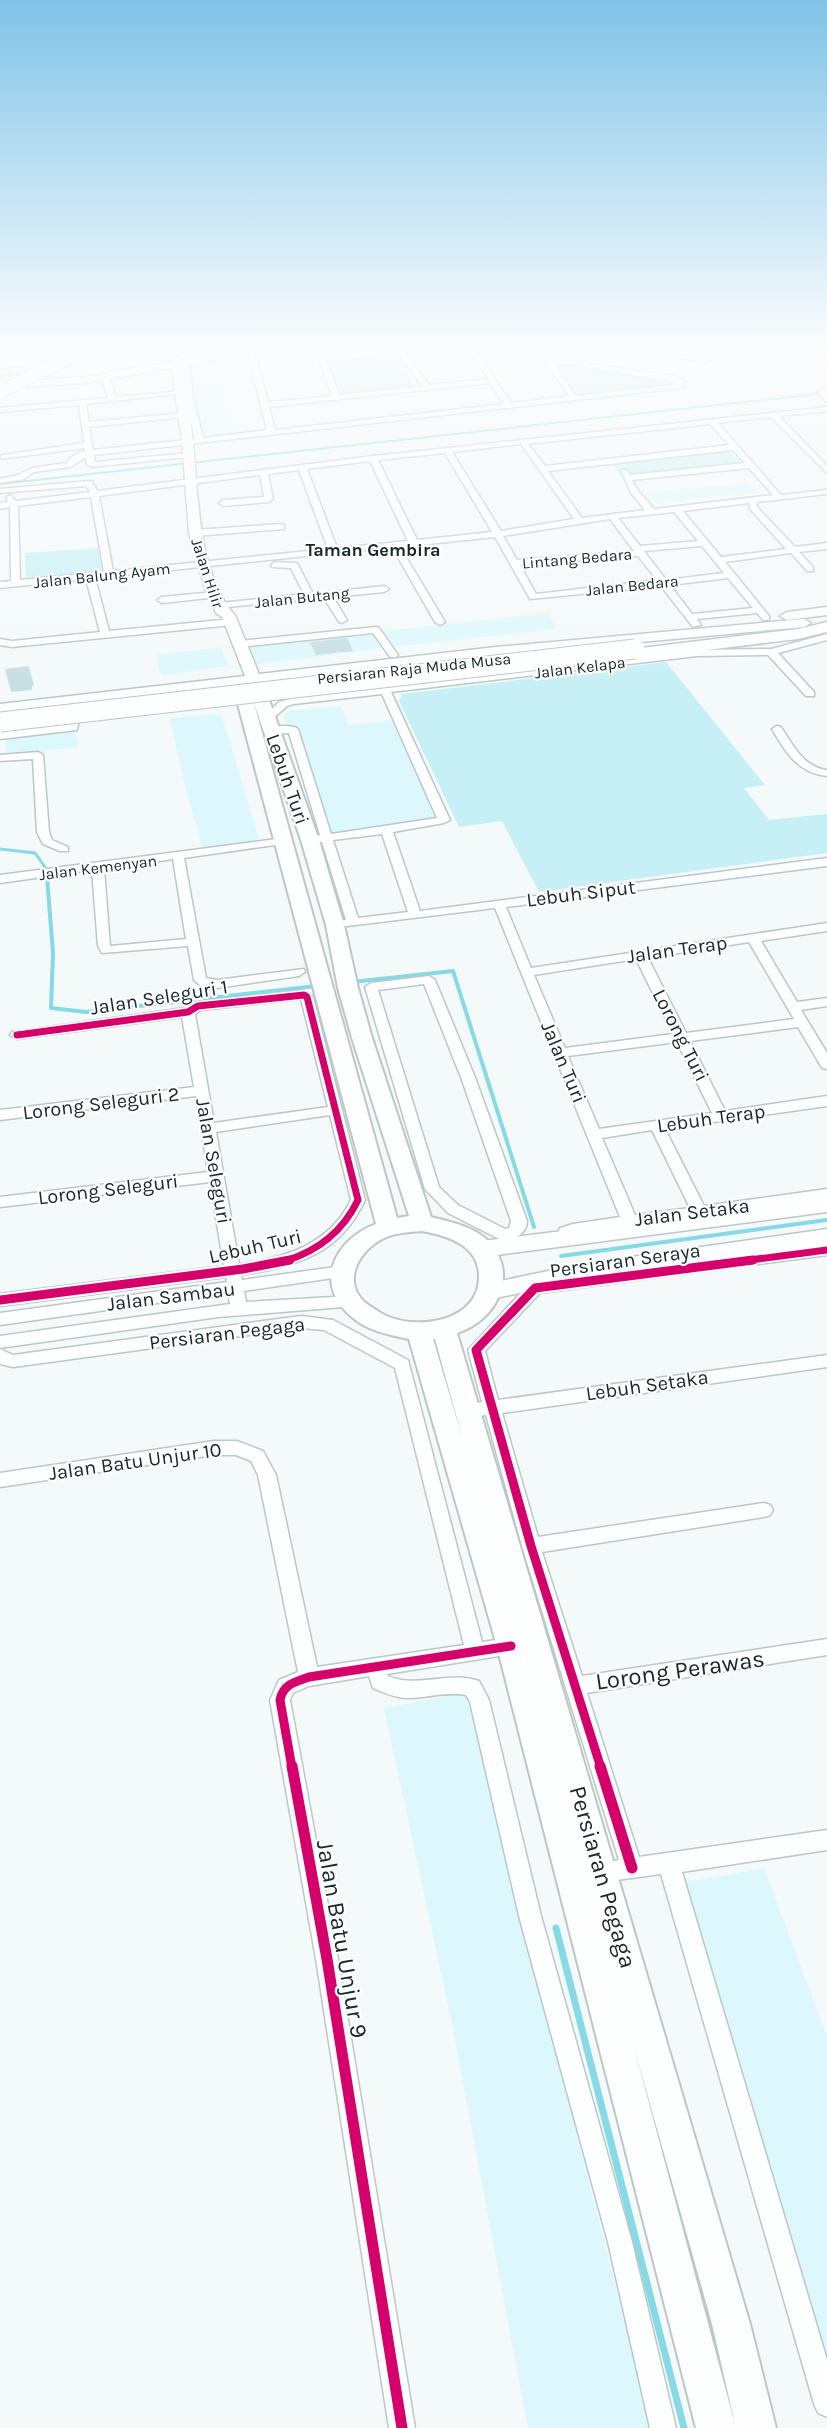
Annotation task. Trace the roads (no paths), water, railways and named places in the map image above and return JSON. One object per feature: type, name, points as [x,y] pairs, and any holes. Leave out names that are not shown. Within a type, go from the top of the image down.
[{"type":"highway","name":"Persiaran Raja Muda Musa","points":[[0,722],[633,646],[827,619]]},
{"type":"highway","name":"Persiaran Raja Muda Musa","points":[[0,714],[827,627]]},
{"type":"highway","points":[[283,696],[336,693],[445,680],[798,634],[827,627]]},
{"type":"main road","name":"Lebuh Turi","points":[[244,674],[309,840],[335,925],[362,1038],[422,1223]]},
{"type":"main road","points":[[212,704],[259,712],[273,700],[283,696]]},
{"type":"main road","name":"Lebuh Turi","points":[[259,712],[317,989],[338,1041],[388,1227]]},
{"type":"main road","points":[[285,843],[306,851],[317,867]]},
{"type":"main road","points":[[422,1223],[446,1227],[466,1236],[482,1249],[490,1262],[493,1276],[491,1291],[482,1307],[465,1320],[432,1330],[398,1330],[378,1324],[362,1314],[350,1302],[343,1287],[342,1272],[347,1258],[356,1245],[370,1234],[388,1227],[422,1223]]},
{"type":"main road","name":"Persiaran Pegaga","points":[[432,1330],[481,1408],[602,1872],[731,2324],[756,2428]]},
{"type":"main road","name":"Persiaran Pegaga","points":[[432,1330],[511,1646],[602,1872],[671,2247],[716,2428]]},
{"type":"main road","points":[[671,2247],[708,2243]]},
{"type":"street","points":[[0,481],[21,477],[32,470],[68,465],[76,458]]},
{"type":"street","points":[[89,458],[90,463],[96,466],[188,460]]},
{"type":"street","points":[[0,506],[371,458]]},
{"type":"street","points":[[373,458],[414,543]]},
{"type":"street","points":[[452,458],[514,563]]},
{"type":"street","points":[[535,458],[579,520]]},
{"type":"street","points":[[543,469],[641,458]]},
{"type":"street","points":[[744,458],[779,497]]},
{"type":"street","points":[[815,458],[827,471]]},
{"type":"street","name":"Jalan Hilir","points":[[188,460],[195,533],[204,565],[244,674]]},
{"type":"street","points":[[618,461],[635,493],[651,511]]},
{"type":"street","points":[[628,478],[750,465]]},
{"type":"street","points":[[302,467],[333,550]]},
{"type":"street","points":[[223,503],[269,499],[263,472]]},
{"type":"street","points":[[3,491],[80,482],[90,484],[95,494],[109,574]]},
{"type":"street","points":[[3,491],[14,505],[16,584]]},
{"type":"street","name":"Jalan Balung Ayam","points":[[0,585],[498,534],[579,520],[827,492]]},
{"type":"street","points":[[814,493],[827,505]]},
{"type":"street","points":[[753,500],[753,507],[810,569]]},
{"type":"street","points":[[676,508],[763,614]]},
{"type":"street","points":[[612,516],[694,621]]},
{"type":"street","points":[[195,533],[281,527]]},
{"type":"street","name":"Lintang Bedara","points":[[514,563],[704,543]]},
{"type":"street","points":[[395,545],[440,622]]},
{"type":"street","points":[[718,560],[827,546]]},
{"type":"street","name":"Jalan Bedara","points":[[514,563],[533,597],[731,575]]},
{"type":"street","points":[[236,569],[294,565],[310,597]]},
{"type":"street","points":[[90,576],[105,634]]},
{"type":"street","name":"Jalan Butang","points":[[223,612],[310,597],[384,589]]},
{"type":"street","points":[[327,595],[342,620]]},
{"type":"street","points":[[162,600],[223,612]]},
{"type":"street","points":[[0,705],[41,704],[203,686],[244,674],[264,672],[293,675],[694,621],[763,614],[827,611]]},
{"type":"street","points":[[0,642],[12,644],[105,634],[223,612]]},
{"type":"street","name":"Jalan Hilir","points":[[223,612],[240,644],[244,674]]},
{"type":"street","points":[[374,665],[393,655],[804,622]]},
{"type":"street","points":[[240,644],[376,630],[393,655]]},
{"type":"street","name":"Jalan Kelapa","points":[[259,712],[293,701],[336,693],[385,690],[445,680],[697,653],[771,652],[827,637]]},
{"type":"street","points":[[771,652],[810,694]]},
{"type":"street","points":[[0,705],[200,680],[211,678],[223,669],[244,674]]},
{"type":"street","points":[[331,670],[314,675],[309,681],[310,686],[336,693]]},
{"type":"street","points":[[180,688],[212,692],[210,698],[187,706]]},
{"type":"street","points":[[309,840],[444,820],[385,690]]},
{"type":"street","points":[[0,727],[212,704]]},
{"type":"street","name":"Lebuh Turi","points":[[259,712],[292,729],[353,923]]},
{"type":"street","points":[[0,735],[72,727],[72,719]]},
{"type":"street","points":[[777,729],[796,759],[810,769],[827,773]]},
{"type":"street","points":[[0,758],[38,755],[43,832],[46,842],[64,849]]},
{"type":"street","points":[[386,830],[415,915]]},
{"type":"street","name":"Jalan Kemenyan","points":[[0,879],[285,843]]},
{"type":"street","points":[[178,856],[200,980],[206,983],[299,972]]},
{"type":"street","name":"Lebuh Siput","points":[[335,925],[827,861]]},
{"type":"street","points":[[98,867],[106,950],[193,942]]},
{"type":"street","name":"Jalan Turi","points":[[499,904],[629,1220]]},
{"type":"street","name":"Jalan Terap","points":[[527,972],[827,927]]},
{"type":"street","points":[[753,938],[827,1065]]},
{"type":"street","name":"Lorong Turi","points":[[640,955],[721,1116]]},
{"type":"street","points":[[432,981],[519,1221],[519,1227],[514,1232],[504,1235],[453,1209],[432,1189],[386,1036],[371,987],[432,981]]},
{"type":"street","name":"Lebuh Turi","points":[[0,1300],[232,1271],[304,1255],[322,1244],[352,1215],[358,1200],[335,1110],[317,989]]},
{"type":"street","name":"Jalan Seleguri 1","points":[[16,1035],[188,1012],[198,1006],[300,995],[317,989]]},
{"type":"street","points":[[793,1007],[827,1002]]},
{"type":"street","name":"Jalan Seleguri","points":[[188,1012],[239,1309]]},
{"type":"street","points":[[561,1053],[802,1022]]},
{"type":"street","points":[[338,1041],[386,1036]]},
{"type":"street","name":"Lorong Seleguri 2","points":[[0,1114],[202,1091]]},
{"type":"street","name":"Lebuh Terap","points":[[594,1134],[827,1101]]},
{"type":"street","points":[[207,1129],[335,1110]]},
{"type":"street","points":[[657,1126],[699,1211]]},
{"type":"street","name":"Lorong Seleguri","points":[[0,1202],[216,1176]]},
{"type":"street","name":"Jalan Setaka","points":[[564,1238],[565,1232],[573,1229],[827,1194]]},
{"type":"street","name":"Persiaran Seraya","points":[[482,1249],[827,1205]]},
{"type":"street","name":"Persiaran Seraya","points":[[491,1291],[576,1273],[827,1237]]},
{"type":"street","name":"Persiaran Seraya","points":[[481,1408],[476,1350],[536,1288],[827,1251]]},
{"type":"street","name":"Jalan Sambau","points":[[0,1319],[342,1272]]},
{"type":"street","name":"Jalan Sambau","points":[[0,1342],[239,1309],[306,1302],[350,1302]]},
{"type":"street","name":"Persiaran Pegaga","points":[[0,1355],[3,1359],[13,1361],[301,1322],[327,1324],[402,1364],[407,1376],[476,1652]]},
{"type":"street","name":"Lebuh Setaka","points":[[481,1408],[827,1361]]},
{"type":"street","points":[[481,1408],[531,1546],[574,1686],[602,1872],[827,1840]]},
{"type":"street","name":"Jalan Batu Unjur 10","points":[[0,1480],[214,1448],[237,1448],[257,1456],[267,1475],[309,1677]]},
{"type":"street","points":[[531,1546],[764,1510]]},
{"type":"street","name":"Jalan Batu Unjur 9","points":[[402,2428],[327,1959],[280,1693],[287,1684],[309,1677],[511,1646]]},
{"type":"street","name":"Lorong Perawas","points":[[574,1686],[827,1647]]},
{"type":"street","points":[[376,1668],[380,1682],[392,1688],[404,1691],[457,1683],[472,1687],[479,1700],[530,1916],[620,2242],[663,2428]]},
{"type":"street","points":[[669,1864],[827,2404]]},
{"type":"waterway","points":[[0,484],[233,458]]},
{"type":"waterway","points":[[0,849],[35,853],[45,867]]},
{"type":"waterway","points":[[47,877],[53,953],[51,1008],[86,1012],[317,986]]},
{"type":"waterway","points":[[352,982],[453,971],[534,1227]]},
{"type":"waterway","points":[[561,1256],[827,1220]]},
{"type":"waterway","points":[[556,1928],[684,2428]]},
{"type":"district","name":"Taman Gembira","points":[[373,550]]}]
